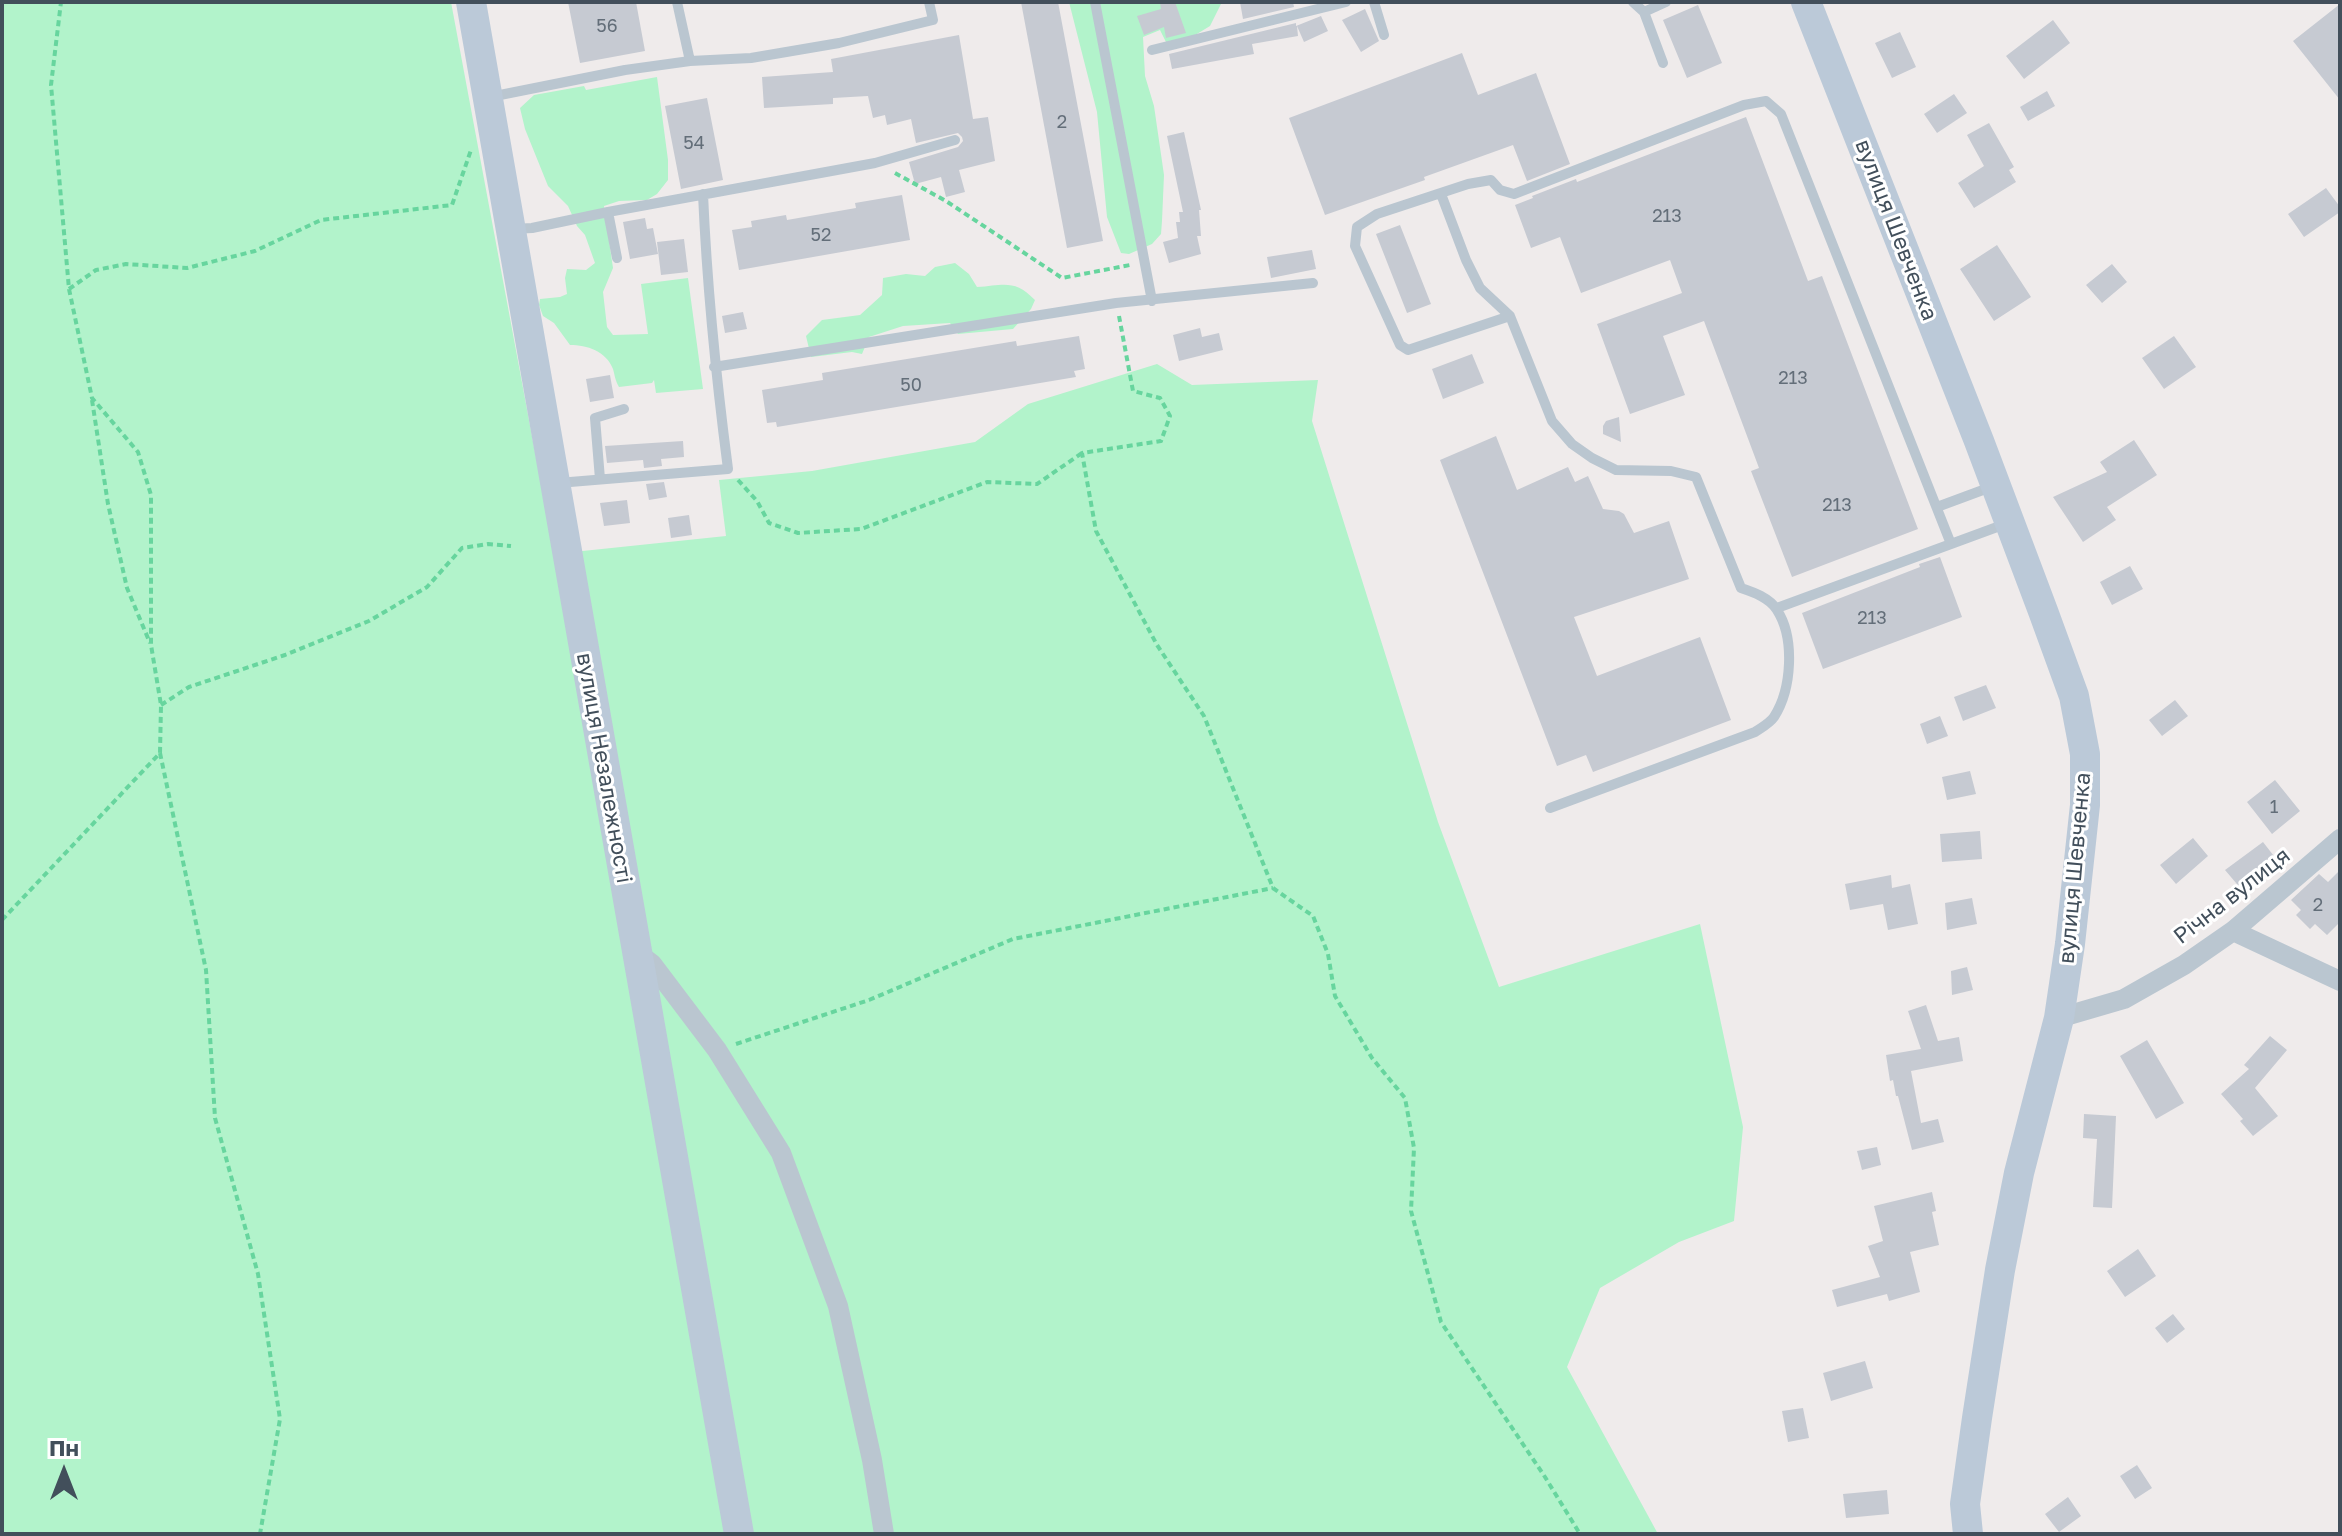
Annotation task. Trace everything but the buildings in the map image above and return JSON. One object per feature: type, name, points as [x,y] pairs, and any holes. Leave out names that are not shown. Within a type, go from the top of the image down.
[{"type":"street","name":"вулиця Незалежності","points":[[471,2],[739,1534]]},
{"type":"street","name":"вулиця Шевченка","points":[[1806,2],[1996,485],[2074,696],[2085,754],[2085,805],[2059,1018],[2019,1173],[2000,1270],[1965,1504],[1968,1534]]},
{"type":"street","name":"Річна вулиця","points":[[2059,1018],[2124,999],[2184,965],[2233,931],[2340,839]]},
{"type":"street","points":[[2233,931],[2340,981]]},
{"type":"street","points":[[636,952],[652,964],[717,1050],[781,1153],[838,1306],[872,1460],[884,1534]]},
{"type":"lane","points":[[677,2],[690,61]]},
{"type":"lane","points":[[488,98],[625,70],[690,61],[751,58],[839,43],[933,20],[929,2]]},
{"type":"lane","points":[[1095,2],[1152,301]]},
{"type":"lane","points":[[1152,50],[1346,2]]},
{"type":"lane","points":[[1374,2],[1384,35]]},
{"type":"lane","points":[[1633,2],[1644,12],[1663,63]]},
{"type":"lane","points":[[1644,12],[1666,2]]},
{"type":"lane","points":[[1510,316],[1408,350],[1400,345],[1355,246],[1357,227],[1377,214],[1468,184],[1491,180],[1500,190],[1514,194],[1744,105],[1766,101],[1781,114],[1951,544]]},
{"type":"lane","points":[[511,229],[532,228],[875,163],[955,140]]},
{"type":"lane","points":[[555,484],[728,469],[714,367],[703,194]]},
{"type":"lane","points":[[1441,194],[1480,288],[1510,316],[1552,421],[1572,444],[1616,470],[1671,471],[1696,477],[1741,588],[1760,595],[1777,608],[1788,639],[1790,673],[1784,694],[1773,719],[1755,732],[1550,808]]},
{"type":"lane","points":[[608,212],[617,258]]},
{"type":"lane","points":[[714,367],[1116,303],[1313,283]]},
{"type":"lane","points":[[600,479],[595,418],[624,409]]},
{"type":"lane","points":[[1937,507],[1996,485]]},
{"type":"lane","points":[[1777,608],[2009,522]]},
{"type":"path","points":[[61,2],[51,85],[69,289],[92,398],[108,504],[127,588],[151,645]]},
{"type":"path","points":[[69,289],[96,270],[126,264],[187,268],[255,251],[321,220],[452,205],[475,138]]},
{"type":"path","points":[[875,163],[946,201],[1062,278],[1144,263]]},
{"type":"path","points":[[728,469],[757,501],[769,523],[798,533],[861,529],[987,482],[1037,484],[1082,453],[1161,441],[1170,416],[1160,398],[1133,391],[1116,303]]},
{"type":"path","points":[[92,398],[138,452],[151,495],[151,645],[161,705],[160,753],[206,970],[215,1118],[258,1274],[280,1419],[260,1534]]},
{"type":"path","points":[[1082,453],[1096,531],[1157,645],[1204,716],[1273,888],[1313,916],[1328,954],[1335,996],[1372,1058],[1405,1098],[1414,1148],[1411,1211],[1441,1322],[1580,1534]]},
{"type":"path","points":[[161,705],[189,687],[285,655],[369,621],[427,587],[462,548],[488,544],[511,546]]},
{"type":"path","points":[[2,920],[160,753]]},
{"type":"path","points":[[717,1050],[869,1000],[1013,939],[1273,888]]},
{"type":"green space","points":[[2,2],[451,2],[554,554],[726,536],[719,480],[812,471],[975,442],[1028,404],[1157,364],[1192,385],[1318,380],[1312,421],[1438,822],[1499,987],[1700,924],[1743,1127],[1734,1221],[1679,1242],[1600,1288],[1567,1367],[1658,1534],[2,1534]]},
{"type":"green space","points":[[1069,2],[1222,2],[1210,26],[1187,40],[1166,42],[1160,30],[1143,37],[1145,76],[1154,106],[1164,175],[1162,221],[1161,234],[1152,244],[1129,254],[1121,253],[1107,217],[1097,112]]},
{"type":"green space","points":[[657,77],[668,180],[657,194],[647,200],[619,201],[604,206],[613,268],[603,292],[607,327],[613,335],[648,334],[641,284],[688,278],[703,389],[656,393],[654,380],[652,383],[619,387],[610,363],[601,353],[570,345],[554,323],[543,316],[540,299],[567,294],[567,269],[586,270],[595,263],[585,235],[568,206],[548,186],[520,108],[534,95],[584,86],[586,90]]},
{"type":"green space","points":[[955,263],[969,274],[977,287],[1009,285],[1028,293],[1035,300],[1031,309],[1013,329],[958,334],[950,323],[903,326],[869,337],[862,354],[852,352],[811,357],[806,336],[822,320],[860,315],[882,295],[883,278],[906,274],[925,276],[935,267]]}]
